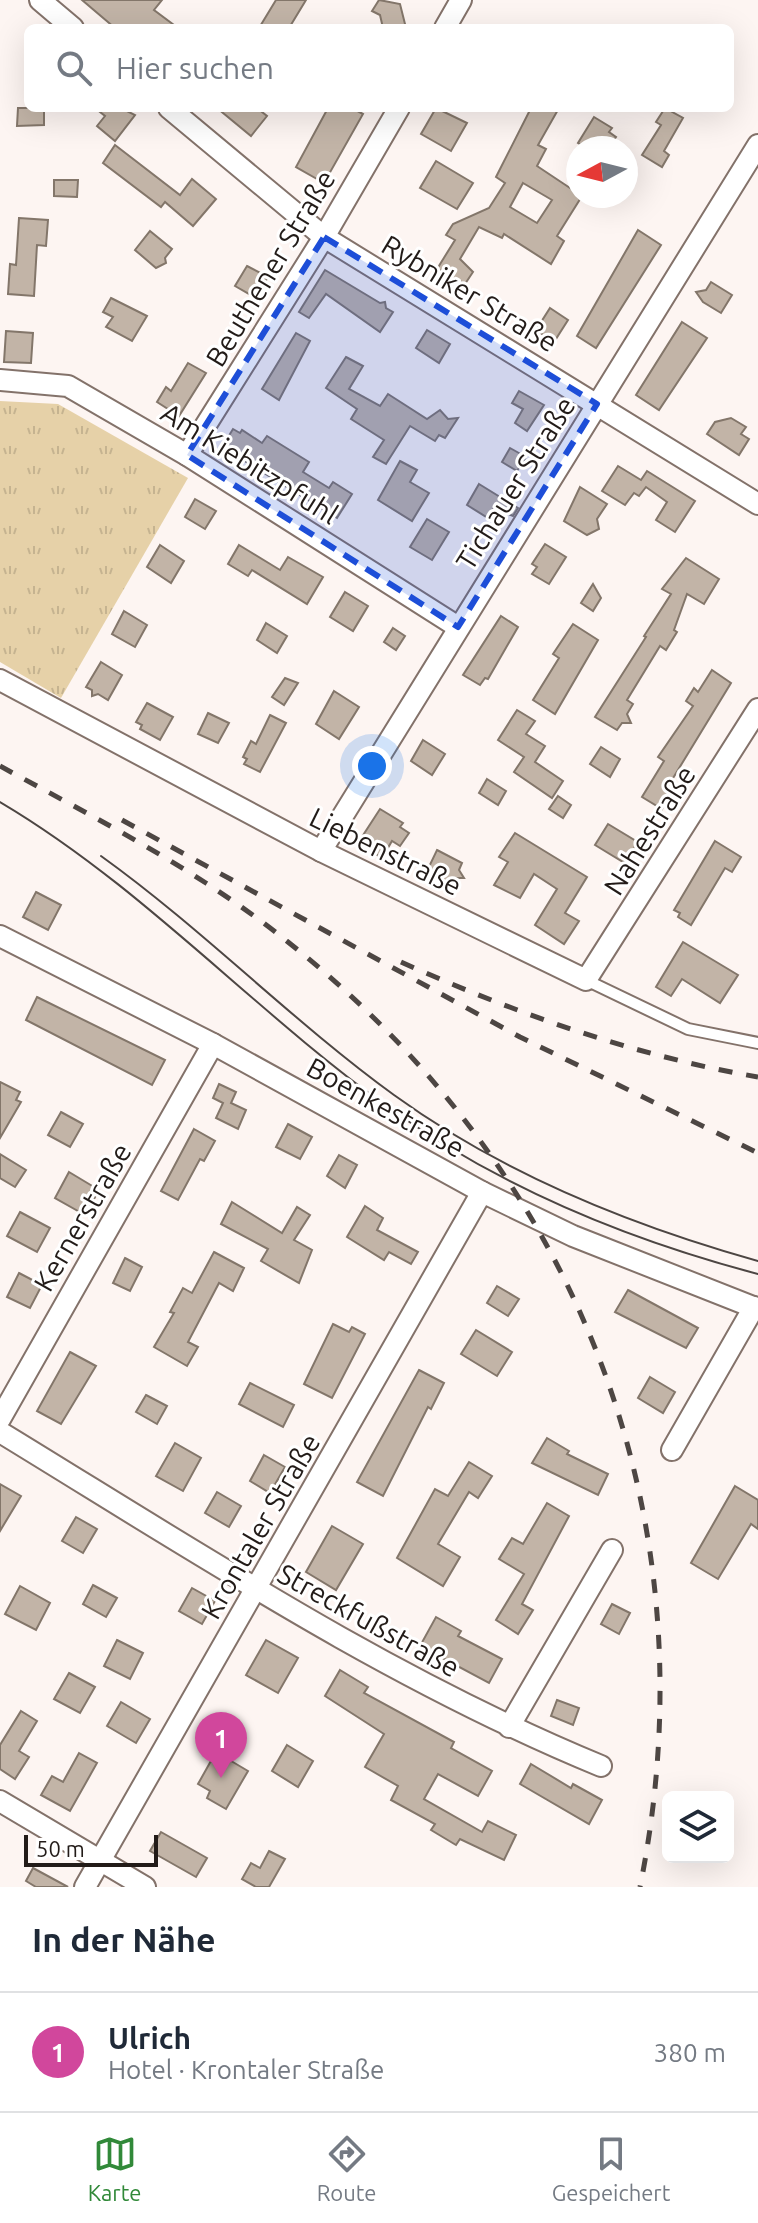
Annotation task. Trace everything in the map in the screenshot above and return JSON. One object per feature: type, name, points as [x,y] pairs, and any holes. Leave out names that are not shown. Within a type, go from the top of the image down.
[{"type":"street","points":[[40,0],[68,24]]},
{"type":"street","points":[[447,24],[461,0]]},
{"type":"street","name":"Rybniker Straße","points":[[174,112],[324,237],[758,504]]},
{"type":"street","name":"Beuthener Straße","points":[[187,455],[324,237],[397,112]]},
{"type":"street","name":"Tichauer Straße","points":[[321,851],[758,145]]},
{"type":"street","name":"Am Kiebitzpfuhl","points":[[0,380],[68,386],[187,455],[458,627]]},
{"type":"street","name":"Liebenstraße","points":[[0,680],[321,851],[586,980]]},
{"type":"street","name":"Nahestraße","points":[[586,980],[758,709]]},
{"type":"street","name":"Boenkestraße","points":[[0,936],[213,1044],[482,1192],[573,1236],[756,1308],[672,1450]]},
{"type":"street","name":"Kernerstraße","points":[[0,1419],[213,1044]]},
{"type":"street","name":"Krontaler Straße","points":[[85,1887],[482,1192]]},
{"type":"street","name":"Streckfußstraße","points":[[0,1432],[256,1589],[509,1727],[601,1766]]},
{"type":"street","points":[[509,1727],[612,1550]]},
{"type":"street","points":[[0,1801],[145,1887]]},
{"type":"lane","name":"Liebenstraße","points":[[586,980],[688,1029],[758,1043]]},
{"type":"highlighted area","points":[[324,237],[597,404],[458,627],[187,455]]},
{"type":"green space","points":[[0,401],[58,404],[188,478],[61,698],[0,662]]},
{"type":"building","points":[[82,0],[162,0],[154,10],[173,24],[110,24]]},
{"type":"building","points":[[276,0],[306,0],[291,24],[261,24]]},
{"type":"building","points":[[379,0],[400,4],[405,24],[382,24],[380,15],[372,11]]},
{"type":"building","points":[[18,108],[24,108],[24,112],[44,112],[44,125],[17,126]]},
{"type":"building","points":[[100,112],[129,112],[135,115],[115,141],[97,126],[105,116]]},
{"type":"building","points":[[222,112],[262,112],[267,116],[251,136]]},
{"type":"building","points":[[326,112],[363,114],[324,183],[296,167]]},
{"type":"building","points":[[434,112],[444,112],[467,123],[451,151],[421,134]]},
{"type":"building","points":[[529,112],[557,112],[538,145],[546,149],[537,166],[566,185],[566,208],[574,208],[557,236],[564,241],[551,264],[504,234],[502,238],[479,227],[460,259],[473,272],[465,284],[437,269],[455,240],[446,235],[453,224],[489,208],[505,183],[496,177]],"holes":[[[523,183],[552,200],[537,223],[510,207]]]},
{"type":"building","points":[[662,112],[672,112],[683,118],[664,151],[669,155],[662,167],[642,155],[661,125],[656,122]]},
{"type":"building","points":[[594,117],[612,128],[609,132],[615,136],[582,136]]},
{"type":"building","points":[[115,145],[180,195],[192,179],[216,199],[193,226],[165,202],[161,207],[103,163]]},
{"type":"building","points":[[436,161],[473,183],[457,209],[420,188]]},
{"type":"building","points":[[54,180],[78,180],[77,197],[54,196]]},
{"type":"building","points":[[19,218],[48,220],[46,246],[37,245],[34,296],[8,294],[10,264],[16,265]]},
{"type":"building","points":[[638,230],[661,245],[596,348],[577,336]]},
{"type":"building","points":[[150,231],[172,249],[165,258],[166,263],[156,268],[135,250]]},
{"type":"building","points":[[247,266],[268,277],[256,298],[235,286]]},
{"type":"building","points":[[325,270],[380,303],[385,302],[386,308],[393,312],[380,332],[326,294],[309,318],[299,312]]},
{"type":"building","points":[[711,282],[732,295],[721,313],[703,302],[696,292],[706,290]]},
{"type":"building","points":[[111,298],[147,316],[132,341],[106,327],[113,317],[103,312]]},
{"type":"building","points":[[550,308],[568,320],[554,342],[536,330]]},
{"type":"building","points":[[682,322],[707,338],[659,410],[636,395]]},
{"type":"building","points":[[427,330],[450,344],[439,363],[416,348]]},
{"type":"building","points":[[6,331],[33,333],[31,363],[4,362]]},
{"type":"building","points":[[296,333],[310,341],[279,400],[262,389]]},
{"type":"building","points":[[346,357],[363,366],[349,389],[380,406],[388,394],[427,419],[440,410],[448,419],[458,418],[445,438],[439,435],[435,441],[410,426],[386,464],[373,457],[384,440],[351,419],[357,409],[326,388]]},
{"type":"building","points":[[188,363],[206,373],[179,416],[157,402],[166,387],[171,391]]},
{"type":"building","points":[[519,391],[544,405],[527,431],[515,423],[523,409],[512,403]]},
{"type":"building","points":[[731,418],[746,427],[741,434],[749,439],[739,455],[707,434],[715,422]]},
{"type":"building","points":[[233,429],[240,433],[242,430],[262,443],[267,436],[309,462],[303,472],[329,488],[333,482],[352,494],[337,518],[222,447]]},
{"type":"building","points":[[510,448],[526,457],[517,471],[502,462]]},
{"type":"building","points":[[400,461],[417,470],[410,482],[429,493],[412,521],[378,500]]},
{"type":"building","points":[[618,466],[641,480],[647,471],[695,501],[675,532],[656,520],[667,502],[646,487],[639,496],[634,493],[625,505],[602,491]]},
{"type":"building","points":[[479,484],[518,508],[513,516],[494,508],[488,518],[467,505]]},
{"type":"building","points":[[580,487],[607,504],[597,519],[599,529],[587,535],[564,521]]},
{"type":"building","points":[[195,499],[216,511],[205,529],[185,517]]},
{"type":"building","points":[[427,519],[449,532],[432,560],[410,547]]},
{"type":"building","points":[[545,544],[566,557],[549,584],[532,574],[537,567],[532,564]]},
{"type":"building","points":[[160,545],[184,561],[171,583],[147,567]]},
{"type":"building","points":[[239,545],[280,570],[288,557],[323,577],[307,604],[252,570],[248,576],[228,564]]},
{"type":"building","points":[[686,558],[719,579],[704,604],[687,594],[674,630],[677,632],[666,650],[660,646],[627,700],[633,704],[627,714],[631,723],[622,723],[617,730],[595,717],[671,594],[662,589]]},
{"type":"building","points":[[593,584],[601,598],[593,611],[581,603]]},
{"type":"building","points":[[345,592],[368,606],[353,631],[330,617]]},
{"type":"building","points":[[124,611],[147,625],[135,647],[112,634]]},
{"type":"building","points":[[501,616],[518,627],[488,679],[485,678],[480,685],[463,675]]},
{"type":"building","points":[[266,623],[287,636],[277,653],[257,640]]},
{"type":"building","points":[[573,624],[598,640],[555,714],[533,700],[559,658],[553,654]]},
{"type":"building","points":[[393,628],[405,636],[396,650],[384,642]]},
{"type":"building","points":[[101,662],[122,675],[108,700],[98,694],[92,696],[92,690],[86,687]]},
{"type":"building","points":[[712,670],[731,683],[667,788],[672,792],[662,809],[642,797],[664,761],[658,757],[693,706],[686,701],[694,688],[698,692]]},
{"type":"building","points":[[285,678],[298,683],[284,705],[272,697]]},
{"type":"building","points":[[334,691],[359,707],[339,739],[316,724]]},
{"type":"building","points":[[147,703],[173,717],[160,740],[140,729],[142,725],[136,722]]},
{"type":"building","points":[[517,710],[535,721],[526,734],[545,746],[535,762],[563,781],[552,798],[514,772],[524,757],[498,740]]},
{"type":"building","points":[[208,713],[229,723],[218,743],[198,734]]},
{"type":"building","points":[[270,715],[286,723],[260,772],[244,764],[247,759],[243,757],[251,741],[256,744]]},
{"type":"building","points":[[423,740],[445,754],[432,775],[411,761]]},
{"type":"building","points":[[601,747],[620,759],[610,777],[590,764]]},
{"type":"building","points":[[487,779],[506,791],[498,805],[479,793]]},
{"type":"building","points":[[558,796],[571,805],[563,818],[549,809]]},
{"type":"building","points":[[380,809],[403,823],[400,827],[409,833],[400,846],[392,841],[382,858],[358,843]]},
{"type":"building","points":[[608,824],[636,841],[633,854],[623,862],[595,845]]},
{"type":"building","points":[[515,833],[587,877],[565,913],[579,921],[564,944],[535,925],[557,889],[534,874],[520,898],[494,885],[508,862],[499,857]]},
{"type":"building","points":[[715,841],[741,857],[732,872],[725,868],[691,925],[678,917],[680,913],[674,910]]},
{"type":"building","points":[[437,850],[462,863],[459,870],[464,878],[454,878],[450,885],[426,873]]},
{"type":"building","points":[[36,892],[61,905],[48,930],[23,917]]},
{"type":"building","points":[[683,942],[738,975],[720,1003],[682,979],[671,996],[656,987]]},
{"type":"building","points":[[37,997],[165,1060],[152,1085],[26,1020]]},
{"type":"building","points":[[0,1082],[20,1092],[16,1100],[21,1102],[0,1138]]},
{"type":"building","points":[[219,1084],[236,1092],[231,1103],[246,1110],[238,1129],[216,1118],[223,1103],[213,1098]]},
{"type":"building","points":[[61,1112],[83,1124],[70,1147],[48,1135]]},
{"type":"building","points":[[288,1124],[312,1137],[300,1159],[276,1147]]},
{"type":"building","points":[[194,1129],[215,1141],[204,1161],[200,1159],[178,1200],[161,1191]]},
{"type":"building","points":[[0,1154],[26,1170],[15,1187],[0,1178]]},
{"type":"building","points":[[339,1155],[357,1165],[345,1188],[327,1176]]},
{"type":"building","points":[[69,1172],[99,1190],[85,1215],[55,1198]]},
{"type":"building","points":[[232,1202],[282,1233],[297,1207],[310,1215],[294,1240],[312,1250],[299,1283],[261,1261],[268,1249],[221,1224]]},
{"type":"building","points":[[365,1206],[383,1218],[377,1230],[418,1252],[411,1264],[389,1252],[384,1260],[347,1237]]},
{"type":"building","points":[[20,1212],[50,1228],[37,1252],[7,1236]]},
{"type":"building","points":[[214,1252],[244,1268],[233,1291],[219,1283],[188,1342],[198,1347],[187,1366],[154,1347],[174,1313],[170,1312],[183,1288],[192,1293]]},
{"type":"building","points":[[125,1258],[142,1267],[130,1291],[113,1283]]},
{"type":"building","points":[[19,1273],[42,1285],[30,1308],[7,1297]]},
{"type":"building","points":[[497,1286],[519,1299],[508,1316],[487,1303]]},
{"type":"building","points":[[628,1290],[698,1328],[686,1348],[615,1312]]},
{"type":"building","points":[[333,1324],[349,1332],[352,1327],[365,1334],[332,1398],[304,1384]]},
{"type":"building","points":[[476,1330],[512,1352],[497,1376],[461,1354]]},
{"type":"building","points":[[70,1352],[96,1366],[61,1424],[37,1411]]},
{"type":"building","points":[[419,1370],[444,1383],[431,1409],[428,1407],[383,1496],[357,1482]]},
{"type":"building","points":[[650,1377],[675,1392],[663,1413],[638,1398]]},
{"type":"building","points":[[250,1383],[294,1405],[283,1427],[239,1404]]},
{"type":"building","points":[[146,1395],[167,1406],[157,1424],[136,1412]]},
{"type":"building","points":[[547,1438],[569,1451],[567,1454],[608,1474],[598,1495],[532,1463]]},
{"type":"building","points":[[175,1443],[201,1458],[183,1491],[156,1476]]},
{"type":"building","points":[[264,1455],[285,1467],[270,1493],[250,1481]]},
{"type":"building","points":[[469,1462],[492,1476],[478,1498],[469,1492],[438,1544],[460,1557],[443,1586],[397,1558],[435,1489],[448,1496]]},
{"type":"building","points":[[0,1484],[21,1496],[0,1531]]},
{"type":"building","points":[[735,1486],[758,1500],[758,1529],[751,1524],[718,1579],[691,1563]]},
{"type":"building","points":[[217,1492],[241,1506],[229,1527],[205,1513]]},
{"type":"building","points":[[547,1503],[569,1516],[522,1604],[533,1610],[518,1634],[496,1620],[524,1574],[499,1559],[512,1538],[523,1544]]},
{"type":"building","points":[[76,1517],[97,1529],[83,1553],[62,1541]]},
{"type":"building","points":[[332,1526],[363,1544],[336,1590],[306,1572]]},
{"type":"building","points":[[93,1585],[117,1598],[106,1617],[83,1604]]},
{"type":"building","points":[[20,1586],[50,1603],[36,1630],[5,1614]]},
{"type":"building","points":[[192,1588],[215,1601],[202,1624],[179,1611]]},
{"type":"building","points":[[612,1604],[630,1613],[619,1634],[601,1624]]},
{"type":"building","points":[[436,1617],[461,1631],[458,1636],[502,1659],[489,1683],[420,1646]]},
{"type":"building","points":[[117,1640],[143,1653],[130,1679],[104,1666]]},
{"type":"building","points":[[266,1640],[298,1658],[278,1693],[246,1675]]},
{"type":"building","points":[[340,1670],[368,1687],[364,1693],[454,1742],[451,1748],[492,1771],[478,1796],[438,1774],[424,1799],[482,1832],[488,1821],[516,1835],[504,1860],[460,1839],[456,1845],[431,1830],[435,1824],[391,1800],[398,1786],[365,1767],[384,1734],[325,1696]]},
{"type":"building","points":[[69,1673],[95,1687],[80,1713],[54,1699]]},
{"type":"building","points":[[557,1700],[579,1708],[573,1725],[551,1716]]},
{"type":"building","points":[[121,1702],[150,1719],[136,1743],[107,1726]]},
{"type":"building","points":[[21,1711],[37,1721],[19,1751],[29,1757],[15,1779],[0,1769],[0,1745]]},
{"type":"building","points":[[287,1745],[313,1761],[298,1787],[272,1771]]},
{"type":"building","points":[[216,1752],[248,1771],[226,1809],[207,1798],[210,1791],[198,1784]]},
{"type":"building","points":[[79,1753],[97,1763],[70,1811],[41,1795],[52,1776],[63,1782]]},
{"type":"building","points":[[531,1764],[571,1788],[573,1784],[602,1800],[589,1824],[520,1784]]},
{"type":"building","points":[[161,1832],[207,1858],[196,1877],[150,1851]]},
{"type":"building","points":[[269,1851],[285,1859],[269,1887],[256,1887],[242,1879],[251,1863],[260,1868]]},
{"type":"building","points":[[33,1868],[68,1887],[36,1887],[26,1881]]},
{"type":"tram line","points":[[0,802],[101,871],[336,1068],[428,1134],[517,1185],[611,1227],[758,1274]]},
{"type":"tram line","points":[[101,856],[176,914],[356,1067],[436,1123],[523,1173],[568,1194],[662,1231],[758,1261]]},
{"type":"railway","points":[[0,766],[184,869],[288,942],[390,1034],[477,1136],[547,1246],[601,1364],[638,1488],[657,1617],[658,1751],[640,1887]]},
{"type":"railway","points":[[122,820],[520,1037],[758,1153]]},
{"type":"railway","points":[[401,962],[488,999],[576,1031],[666,1057],[758,1077]]},
{"type":"place","name":"Ulrich","points":[[221,1778]]}]
